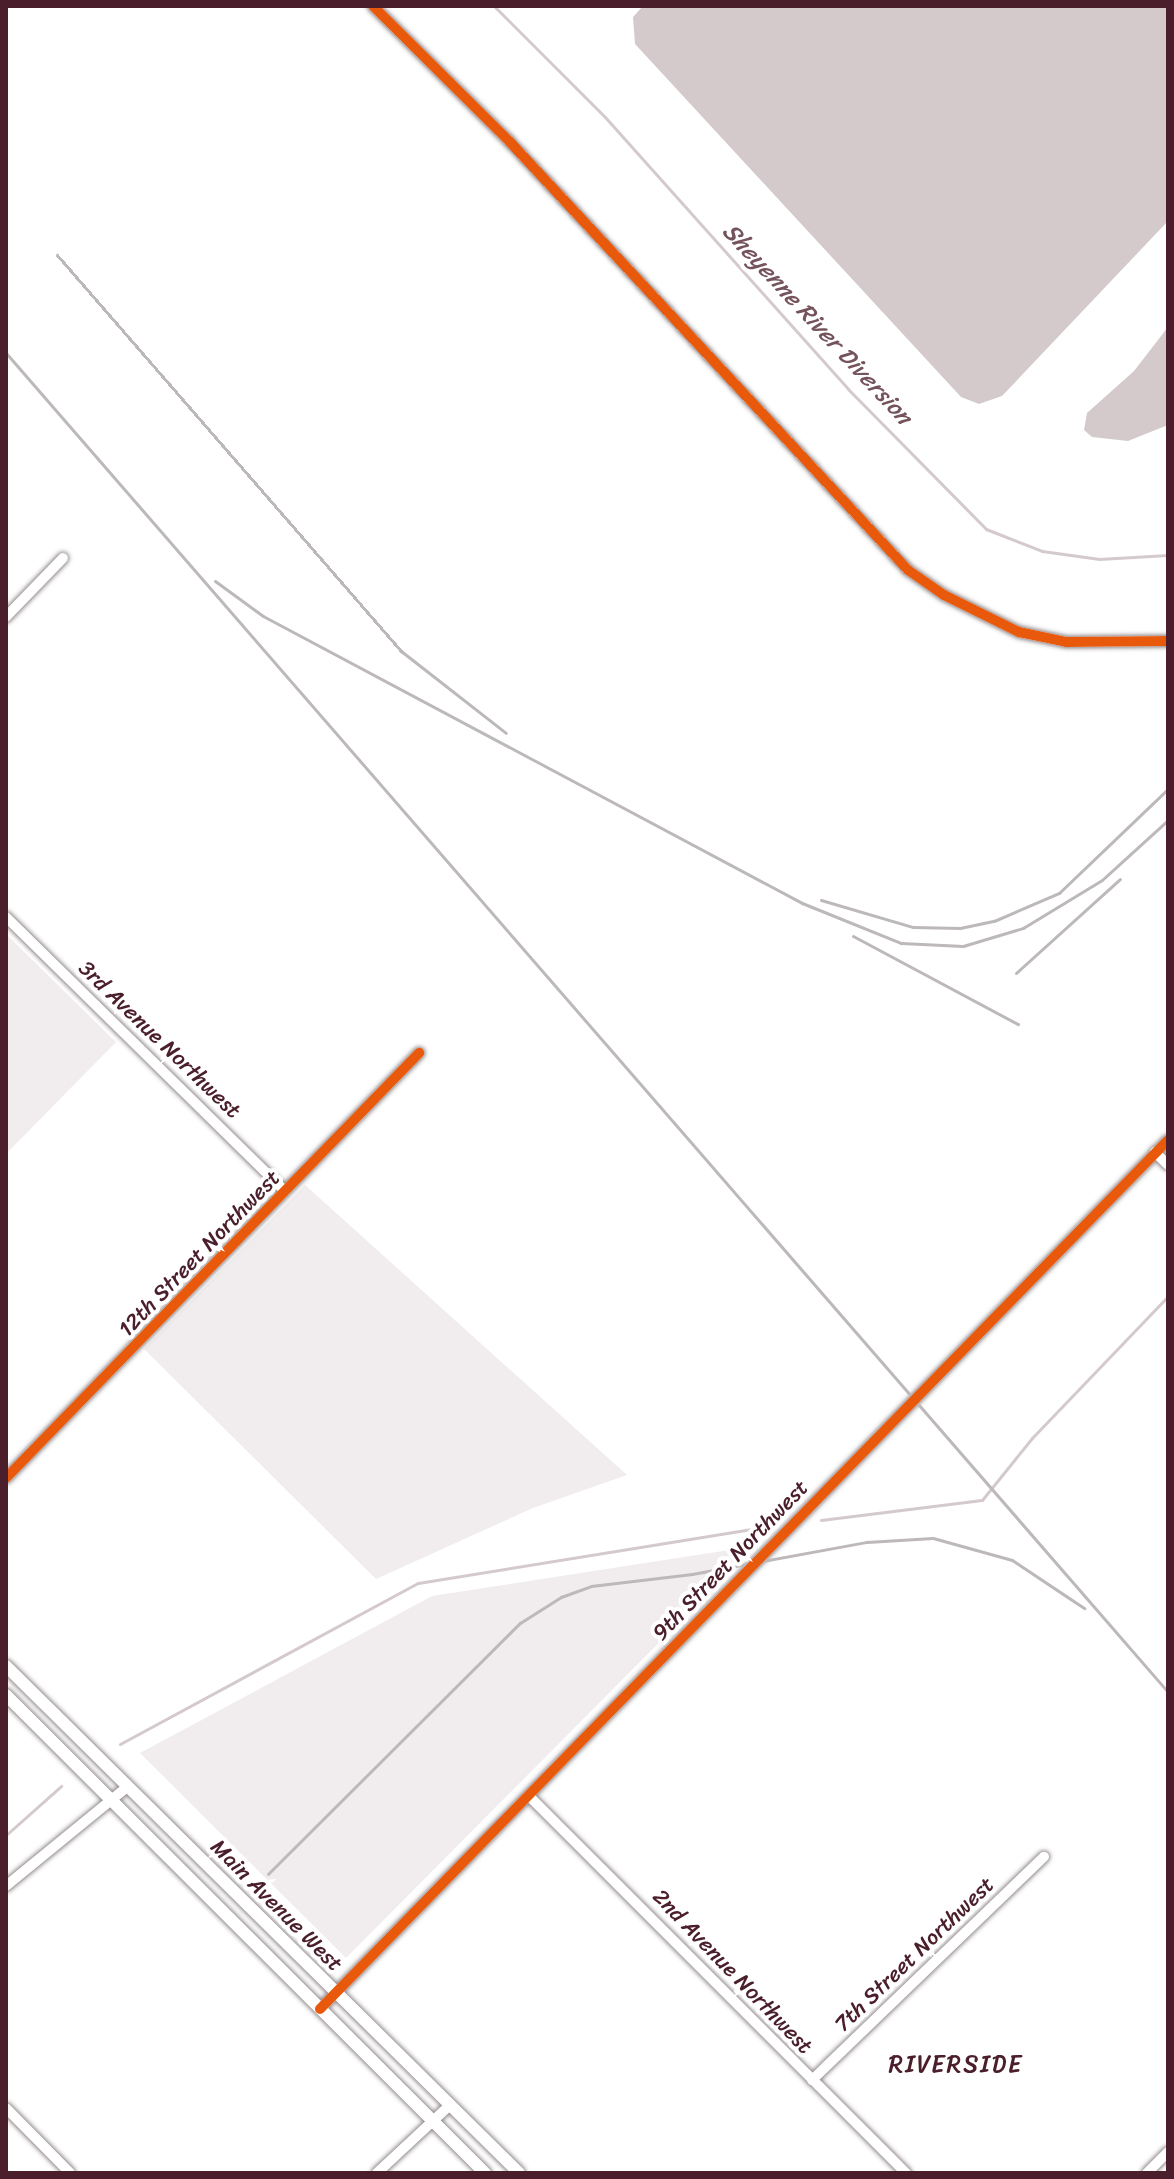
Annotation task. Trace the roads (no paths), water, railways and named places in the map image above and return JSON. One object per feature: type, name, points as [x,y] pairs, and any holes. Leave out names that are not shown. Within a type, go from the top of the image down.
[{"type":"main road","name":"Main Avenue West","points":[[6,1666],[519,2173]]},
{"type":"main road","name":"Main Avenue West","points":[[6,1695],[485,2173]]},
{"type":"street","points":[[373,6],[509,141],[908,570],[944,595],[1019,632],[1066,642],[1168,641]]},
{"type":"street","points":[[6,616],[63,558]]},
{"type":"street","name":"3rd Avenue Northwest","points":[[6,917],[285,1191]]},
{"type":"street","name":"12th Street Northwest","points":[[6,1478],[419,1053]]},
{"type":"street","name":"9th Street Northwest","points":[[320,2009],[1168,1140]]},
{"type":"street","points":[[1155,1152],[1168,1165]]},
{"type":"street","points":[[6,1886],[128,1786]]},
{"type":"street","name":"2nd Avenue Northwest","points":[[530,1797],[906,2173]]},
{"type":"street","name":"7th Street Northwest","points":[[812,2080],[1044,1857]]},
{"type":"street","points":[[377,2173],[450,2105]]},
{"type":"street","points":[[6,2108],[70,2173]]},
{"type":"street","points":[[1147,2173],[1168,2152]]},
{"type":"waterway","name":"Sheyenne River Diversion","points":[[494,6],[605,117],[848,389],[986,529],[1042,551],[1099,559],[1168,555]]},
{"type":"waterway","points":[[821,1520],[982,1500],[1032,1438],[1168,1296]]},
{"type":"waterway","points":[[120,1744],[418,1583],[762,1527]]},
{"type":"waterway","points":[[6,1835],[61,1786]]},
{"type":"railway","points":[[57,255],[401,651],[506,733]]},
{"type":"railway","points":[[6,353],[1168,1692]]},
{"type":"railway","points":[[215,581],[263,616],[802,903],[901,943],[963,946],[1023,928],[1102,880],[1168,820]]},
{"type":"railway","points":[[821,900],[913,927],[960,928],[994,921],[1059,893],[1168,789]]},
{"type":"railway","points":[[1016,973],[1120,879]]},
{"type":"railway","points":[[853,936],[1018,1024]]},
{"type":"railway","points":[[268,1874],[520,1623],[561,1597],[591,1586],[692,1574],[867,1542],[933,1538],[1012,1560],[1084,1608]]},
{"type":"district","name":"RIVERSIDE","points":[[956,2065]]}]
